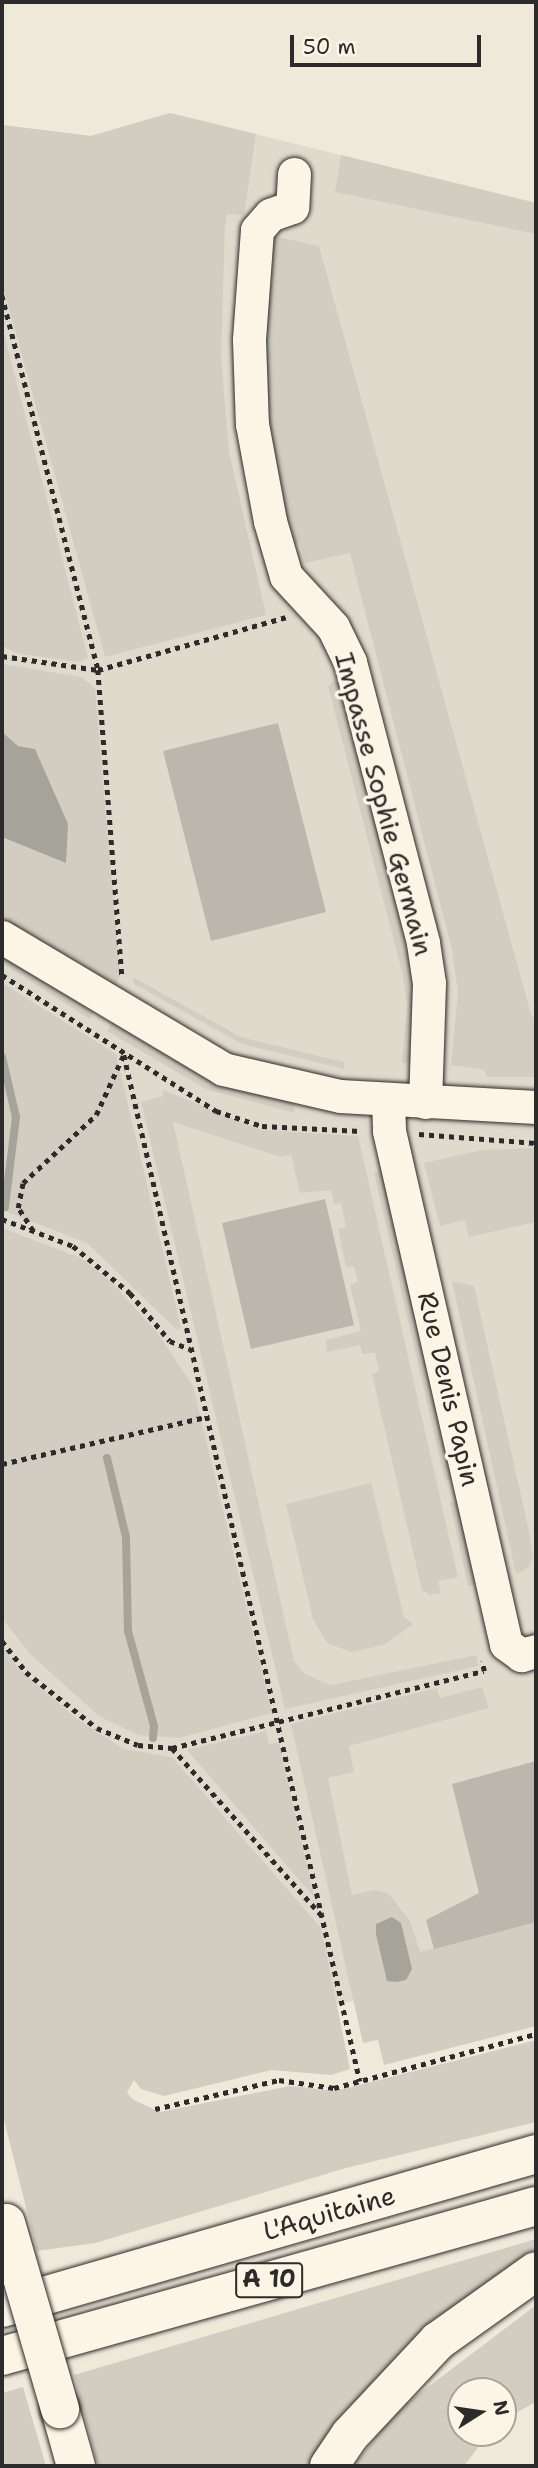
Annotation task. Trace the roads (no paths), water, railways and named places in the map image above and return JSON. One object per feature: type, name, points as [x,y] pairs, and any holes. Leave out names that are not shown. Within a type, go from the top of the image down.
[{"type":"highway","name":"L'Aquitaine","points":[[2,2308],[536,2154]]},
{"type":"highway","name":"L'Aquitaine","points":[[2,2356],[536,2206]]},
{"type":"highway","points":[[4,2215],[52,2410],[60,2466]]},
{"type":"highway","points":[[2,2286],[273,2230]]},
{"type":"highway","points":[[2,2265],[52,2410],[76,2466]]},
{"type":"highway","points":[[329,2466],[350,2435],[438,2341],[536,2271]]},
{"type":"street","name":"Impasse Sophie Germain","points":[[293,174],[292,207],[270,215],[257,230],[249,340],[252,424],[270,521],[286,576],[333,627],[350,662],[423,943],[429,983],[425,1102]]},
{"type":"street","points":[[2,937],[223,1069],[317,1092],[388,1100],[536,1107]]},
{"type":"street","name":"Rue Denis Papin","points":[[388,1100],[389,1131],[506,1644],[521,1655],[536,1651]]},
{"type":"waterway","points":[[2,1057],[16,1117],[5,1207]]},
{"type":"waterway","points":[[107,1458],[126,1537],[128,1631],[154,1726],[153,1738]]}]
